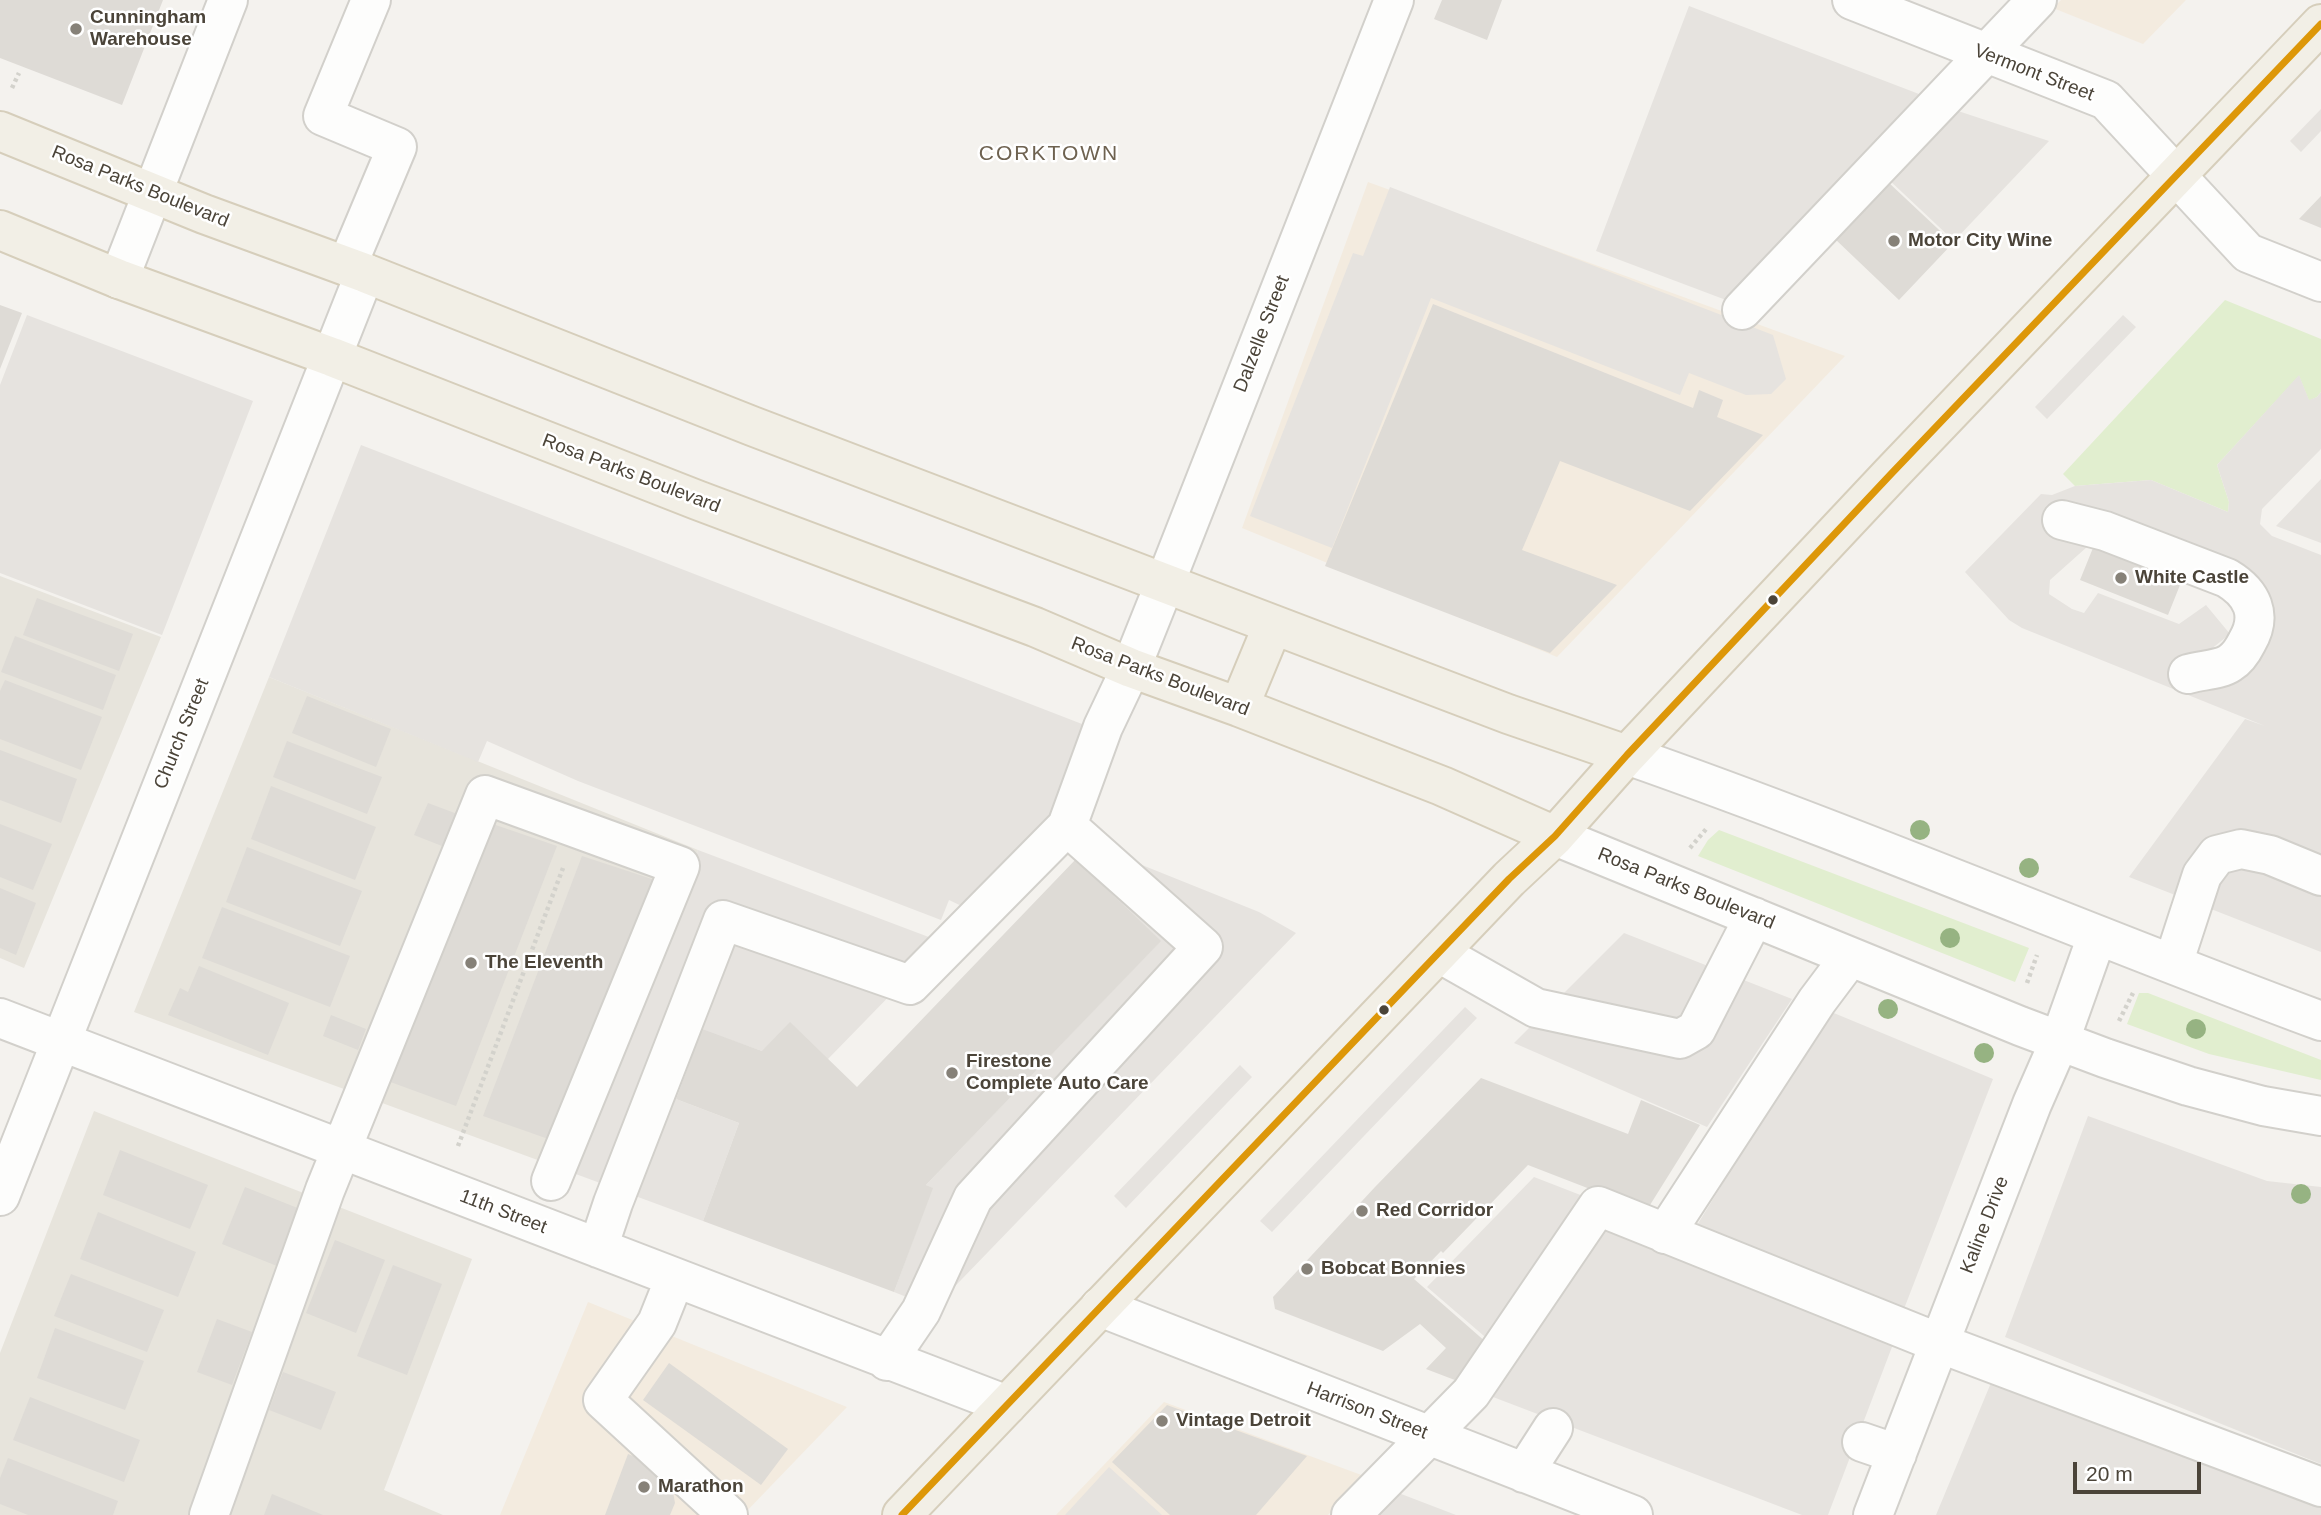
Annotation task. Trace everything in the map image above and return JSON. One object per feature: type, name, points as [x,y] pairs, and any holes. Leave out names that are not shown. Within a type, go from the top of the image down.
[{"type":"main road","points":[[902,1515],[1509,879],[1555,836],[1627,755],[2321,24]]},
{"type":"main road","name":"Rosa Parks Boulevard","points":[[0,131],[152,193],[752,426],[1508,714],[1627,755]]},
{"type":"main road","name":"Rosa Parks Boulevard","points":[[0,229],[119,279],[331,356],[697,500],[1035,627],[1131,668],[1240,707],[1442,786],[1555,836]]},
{"type":"main road","points":[[1240,707],[1273,625]]},
{"type":"street","points":[[119,279],[228,0]]},
{"type":"street","name":"Church Street","points":[[0,1196],[331,356],[397,147],[323,116],[371,0]]},
{"type":"street","name":"Dalzelle Street","points":[[1066,826],[1103,727],[1131,668],[1165,583],[1394,0]]},
{"type":"street","name":"Vermont Street","points":[[1852,0],[2106,100],[2248,253],[2321,282]]},
{"type":"street","points":[[1742,310],[2037,0]]},
{"type":"street","points":[[2062,520],[2105,531],[2227,578],[2240,586],[2250,597],[2255,611],[2255,625],[2241,653],[2230,663],[2218,668],[2206,668],[2188,674]]},
{"type":"street","name":"Rosa Parks Boulevard","points":[[1627,755],[1738,794],[2321,1021]]},
{"type":"street","points":[[209,1515],[342,1149],[485,795],[680,866],[551,1181]]},
{"type":"street","points":[[598,1248],[723,920],[910,985],[1066,826],[1203,947],[973,1198],[921,1311],[887,1360]]},
{"type":"street","name":"Rosa Parks Boulevard","points":[[1555,836],[2060,1040],[2188,1086],[2263,1106],[2321,1116]]},
{"type":"street","points":[[2173,964],[2202,875],[2217,855],[2241,849],[2270,855],[2321,876]]},
{"type":"street","points":[[1439,953],[1536,1008],[1680,1039],[1696,1030],[1754,917]]},
{"type":"street","name":"Kaline Drive","points":[[1873,1515],[1880,1448],[1939,1343],[2032,1104],[2060,1040],[2097,936]]},
{"type":"street","points":[[1665,1234],[1817,1001],[1850,957]]},
{"type":"street","name":"11th Street","points":[[0,1018],[1007,1405]]},
{"type":"street","points":[[1350,1515],[1471,1393],[1598,1206],[1939,1343],[2321,1487]]},
{"type":"street","points":[[675,1278],[657,1323],[603,1399],[728,1515]]},
{"type":"street","name":"Harrison Street","points":[[1101,1307],[1633,1515]]},
{"type":"street","points":[[1524,1473],[1553,1428]]},
{"type":"path","points":[[12,88],[19,73]]},
{"type":"path","points":[[1689,849],[1710,825]]},
{"type":"path","points":[[458,1146],[578,830]]},
{"type":"path","points":[[2026,984],[2037,955]]},
{"type":"path","points":[[2119,1022],[2133,993]]},
{"type":"shaded area","points":[[2061,0],[2186,0],[2143,44],[2053,8]]},
{"type":"shaded area","points":[[1689,6],[1919,94],[1726,300],[1596,251]]},
{"type":"shaded area","points":[[1952,109],[2049,141],[1954,241],[1887,178]]},
{"type":"shaded area","points":[[2321,109],[2321,131],[2301,152],[2290,141]]},
{"type":"shaded area","points":[[1368,182],[1845,356],[1557,657],[1242,528]]},
{"type":"shaded area","points":[[1390,187],[1773,335],[1786,379],[1771,394],[1746,395],[1689,373],[1680,395],[1431,298],[1332,548],[1250,516],[1353,253],[1363,256]]},
{"type":"shaded area","points":[[27,315],[253,401],[162,635],[0,573],[0,385]]},
{"type":"shaded area","points":[[2123,315],[2136,327],[2047,419],[2035,407]]},
{"type":"shaded area","points":[[2299,375],[2309,400],[2321,392],[2321,449],[2262,509],[2260,524],[2272,536],[2321,555],[2321,952],[2129,877],[2245,719],[2265,726],[2022,628],[2009,620],[1965,572],[2041,494],[2052,495],[2075,486],[2151,480],[2228,512],[2229,502],[2217,465]],"holes":[[[2097,538],[2237,599],[2240,641],[2210,650],[2230,634],[2206,605],[2179,624],[2098,593],[2084,613],[2072,609],[2049,594],[2050,580]]]},
{"type":"shaded area","points":[[361,445],[1113,736],[1089,813],[1092,825],[1132,861],[1259,912],[1296,933],[934,1308],[894,1292],[932,1188],[926,1185],[1160,941],[1076,859],[1041,839],[972,911],[949,900],[941,920],[578,781],[487,741],[478,762],[269,677]]},
{"type":"shaded area","points":[[2321,479],[2321,543],[2276,526]]},
{"type":"shaded area","points":[[0,576],[161,637],[24,968],[0,958]]},
{"type":"shaded area","points":[[269,677],[698,850],[573,1173],[134,1012]]},
{"type":"shaded area","points":[[698,850],[942,942],[828,1059],[762,1051],[702,1030],[676,1099],[739,1123],[703,1221],[573,1173]]},
{"type":"shaded area","points":[[1624,933],[1792,999],[1707,1127],[1514,1043]]},
{"type":"shaded area","points":[[1465,1007],[1477,1018],[1272,1232],[1260,1221]]},
{"type":"shaded area","points":[[1829,1011],[1993,1079],[1902,1314],[1694,1230]]},
{"type":"shaded area","points":[[1240,1065],[1252,1077],[1126,1208],[1114,1196]]},
{"type":"shaded area","points":[[94,1111],[472,1259],[384,1490],[443,1515],[0,1515],[0,1353]]},
{"type":"shaded area","points":[[2088,1116],[2267,1181],[2321,1187],[2321,1464],[2005,1337]]},
{"type":"shaded area","points":[[1534,1177],[1583,1196],[1491,1342],[1427,1287]]},
{"type":"shaded area","points":[[1607,1223],[1895,1339],[1828,1515],[1802,1515],[1493,1397]]},
{"type":"shaded area","points":[[588,1302],[847,1407],[743,1515],[500,1515]]},
{"type":"shaded area","points":[[1993,1378],[2321,1502],[2321,1515],[1936,1515]]},
{"type":"shaded area","points":[[1164,1402],[1364,1476],[1328,1515],[1056,1515]]},
{"type":"shaded area","points":[[1109,1467],[1162,1515],[1065,1515]]},
{"type":"shaded area","points":[[1396,1492],[1456,1515],[1375,1515]]},
{"type":"green space","points":[[2225,300],[2321,339],[2321,392],[2317,397],[2309,401],[2299,376],[2217,465],[2229,502],[2228,512],[2151,480],[2075,486],[2063,474]]},
{"type":"green space","points":[[1719,830],[2029,948],[2015,982],[1698,856],[1708,840]]},
{"type":"green space","points":[[2139,993],[2148,993],[2321,1060],[2321,1080],[2209,1054],[2127,1024]]},
{"type":"building","name":"Cunningham Warehouse","points":[[0,0],[163,0],[122,105],[0,58]]},
{"type":"building","points":[[1442,0],[1502,0],[1487,40],[1434,19]]},
{"type":"building","name":"Motor City Wine","points":[[1888,182],[1953,243],[1899,300],[1835,239]]},
{"type":"building","points":[[2321,196],[2321,228],[2299,219]]},
{"type":"building","points":[[1433,304],[1693,408],[1699,390],[1723,400],[1717,417],[1763,435],[1690,511],[1560,461],[1522,550],[1617,585],[1550,653],[1325,566]]},
{"type":"building","points":[[0,305],[22,313],[0,369]]},
{"type":"building","name":"White Castle","points":[[2097,538],[2162,564],[2157,576],[2180,585],[2168,615],[2080,580]]},
{"type":"building","points":[[37,598],[133,634],[119,671],[23,635]]},
{"type":"building","points":[[15,636],[116,675],[103,710],[1,672]]},
{"type":"building","points":[[5,680],[102,717],[81,770],[0,739],[0,691]]},
{"type":"building","points":[[307,696],[391,729],[376,767],[292,733]]},
{"type":"building","points":[[287,741],[382,777],[367,814],[273,777]]},
{"type":"building","points":[[0,750],[77,779],[61,823],[0,800]]},
{"type":"building","points":[[271,786],[376,827],[355,880],[251,839]]},
{"type":"building","points":[[428,803],[460,815],[447,848],[414,835]]},
{"type":"building","name":"The Eleventh","points":[[484,821],[557,846],[456,1106],[385,1080]]},
{"type":"building","points":[[0,824],[52,844],[33,890],[0,877]]},
{"type":"building","points":[[247,847],[362,891],[340,946],[226,902]]},
{"type":"building","name":"The Eleventh","points":[[582,856],[655,880],[554,1141],[483,1116]]},
{"type":"building","name":"Firestone Complete Auto Care","points":[[1076,859],[1161,941],[926,1185],[933,1188],[894,1292],[703,1221],[739,1123],[676,1099],[702,1029],[762,1051],[790,1022],[857,1087]]},
{"type":"building","points":[[0,888],[36,903],[16,955],[0,948]]},
{"type":"building","points":[[222,907],[350,956],[330,1007],[202,958]]},
{"type":"building","points":[[199,966],[289,1003],[268,1055],[168,1015],[180,988],[188,992]]},
{"type":"building","points":[[331,1015],[366,1029],[358,1050],[323,1036]]},
{"type":"building","points":[[1481,1078],[1628,1134],[1641,1100],[1700,1125],[1650,1205],[1639,1208],[1528,1165],[1443,1253],[1441,1251],[1414,1279],[1487,1343],[1460,1382],[1426,1369],[1446,1348],[1420,1324],[1383,1351],[1275,1309],[1273,1297]]},
{"type":"building","points":[[120,1150],[208,1185],[190,1229],[103,1195]]},
{"type":"building","points":[[245,1187],[305,1211],[282,1268],[222,1244]]},
{"type":"building","points":[[98,1212],[196,1252],[178,1297],[80,1259]]},
{"type":"building","points":[[335,1240],[385,1260],[356,1333],[306,1313]]},
{"type":"building","points":[[393,1265],[442,1284],[407,1375],[357,1356]]},
{"type":"building","points":[[71,1274],[164,1310],[147,1352],[54,1316]]},
{"type":"building","points":[[217,1319],[252,1332],[232,1385],[197,1372]]},
{"type":"building","points":[[55,1328],[144,1361],[125,1410],[37,1378]]},
{"type":"building","points":[[669,1363],[788,1449],[761,1485],[643,1400]]},
{"type":"building","points":[[283,1372],[336,1392],[321,1430],[269,1410]]},
{"type":"building","points":[[30,1397],[140,1440],[124,1482],[13,1440]]},
{"type":"building","points":[[1167,1405],[1307,1456],[1256,1515],[1170,1515],[1112,1462]]},
{"type":"building","name":"Marathon","points":[[628,1454],[669,1470],[675,1503],[670,1515],[605,1515]]},
{"type":"building","points":[[8,1458],[118,1501],[113,1515],[28,1515],[0,1504],[0,1478]]},
{"type":"building","points":[[272,1494],[323,1515],[264,1515]]},
{"type":"transit line","points":[[902,1515],[1509,879],[1555,836],[1627,755],[1891,474],[2321,24]]},
{"type":"place","name":"Cunningham Warehouse","points":[[76,29]]},
{"type":"place","name":"Motor City Wine","points":[[1894,241]]},
{"type":"place","name":"White Castle","points":[[2121,578]]},
{"type":"place","name":"The Eleventh","points":[[471,963]]},
{"type":"place","name":"Firestone Complete Auto Care","points":[[952,1073]]},
{"type":"place","name":"Red Corridor","points":[[1362,1211]]},
{"type":"place","name":"Bobcat Bonnies","points":[[1307,1269]]},
{"type":"place","name":"Vintage Detroit","points":[[1162,1421]]},
{"type":"place","name":"Marathon","points":[[644,1487]]},
{"type":"district","name":"CORKTOWN","points":[[1049,154]]}]
